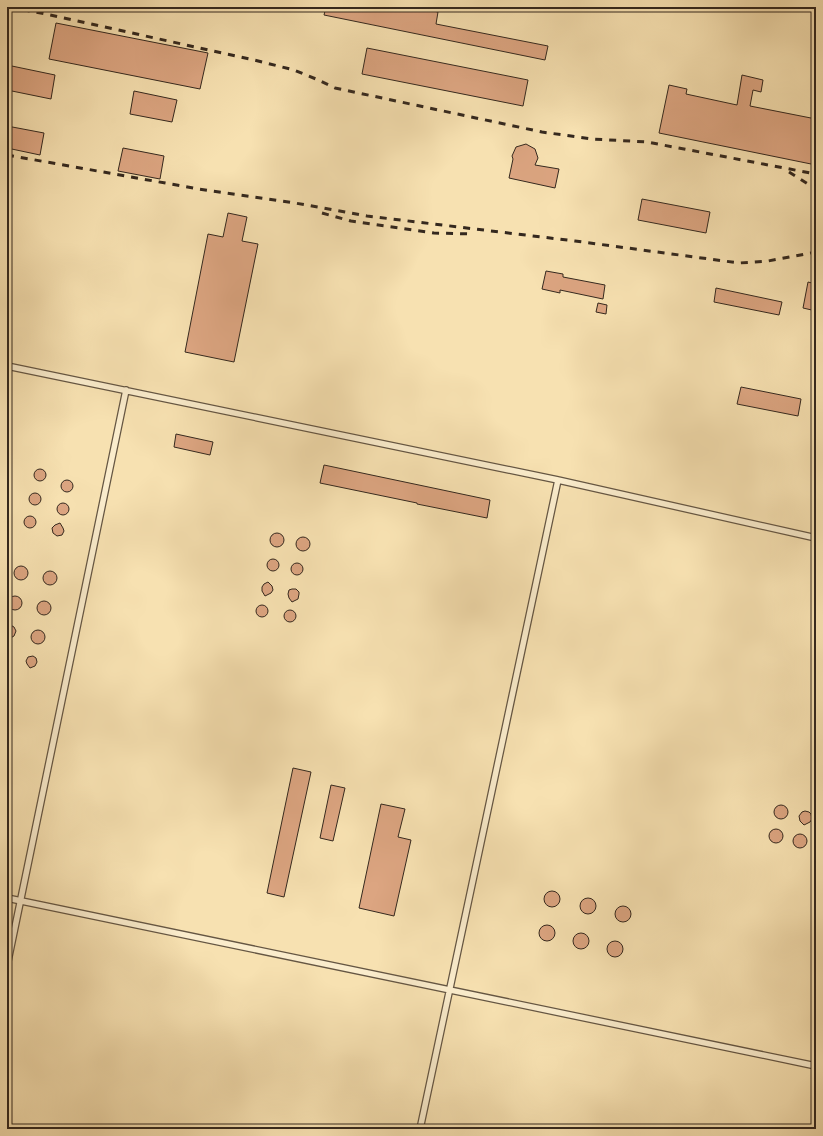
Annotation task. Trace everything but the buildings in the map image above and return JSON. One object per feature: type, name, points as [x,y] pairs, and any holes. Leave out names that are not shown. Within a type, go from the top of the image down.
[{"type":"lane","points":[[7,366],[558,480],[816,538]]},
{"type":"lane","points":[[7,966],[126,390]]},
{"type":"lane","points":[[420,1129],[558,480]]},
{"type":"lane","points":[[7,898],[816,1066]]},
{"type":"railway","points":[[9,7],[254,60],[294,70],[335,88],[542,132],[592,139],[647,142],[816,174]]},
{"type":"railway","points":[[7,155],[199,189],[295,203],[367,216],[575,241],[739,263],[768,261],[816,252]]},
{"type":"railway","points":[[789,172],[816,189]]},
{"type":"railway","points":[[322,213],[351,221],[434,233],[474,234]]}]
